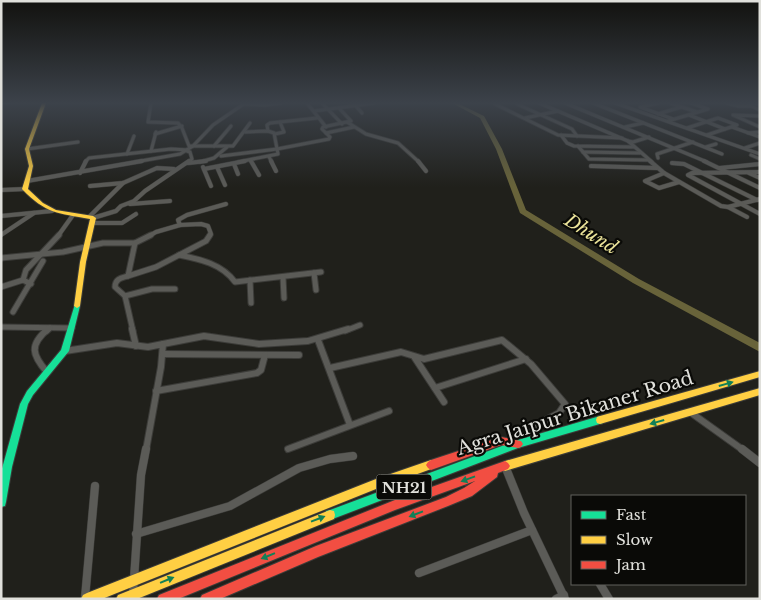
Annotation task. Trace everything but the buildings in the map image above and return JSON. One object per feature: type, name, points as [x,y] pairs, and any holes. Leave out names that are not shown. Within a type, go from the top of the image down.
[{"type":"main road","points":[[1,502],[7,468],[24,404],[65,351],[80,292],[83,262],[92,219],[52,211],[40,205],[25,190],[31,166],[28,149],[34,131]]},
{"type":"main road","name":"Agra Jaipur Bikaner Road","points":[[122,599],[280,534],[518,444],[760,374]]},
{"type":"main road","name":"Agra Jaipur Bikaner Road","points":[[163,599],[395,505],[505,466],[760,392]]},
{"type":"main road","points":[[86,599],[376,484],[501,441],[518,444]]},
{"type":"main road","points":[[206,599],[316,552],[448,501],[468,492],[505,466]]},
{"type":"street","points":[[151,151],[156,132],[160,131]]},
{"type":"street","points":[[183,131],[187,144],[227,147],[233,146],[238,142],[244,132],[268,131],[275,134],[284,131]]},
{"type":"street","points":[[27,181],[170,157],[189,151],[207,131]]},
{"type":"street","points":[[214,146],[227,131]]},
{"type":"street","points":[[187,162],[201,162],[221,156],[277,149],[330,138],[326,133],[336,131]]},
{"type":"street","points":[[361,131],[398,143],[413,155],[426,171]]},
{"type":"street","points":[[552,131],[561,135],[622,138]]},
{"type":"street","points":[[573,131],[577,136]]},
{"type":"street","points":[[605,131],[628,141],[664,173],[721,206],[728,207],[747,217]]},
{"type":"street","points":[[635,131],[720,168],[760,188]]},
{"type":"street","points":[[665,131],[722,154]]},
{"type":"street","points":[[695,131],[760,154]]},
{"type":"street","points":[[706,135],[719,131]]},
{"type":"street","points":[[743,131],[760,137]]},
{"type":"street","points":[[748,133],[760,132]]},
{"type":"street","points":[[204,169],[278,154],[275,134]]},
{"type":"street","points":[[561,135],[567,143],[578,146],[634,147]]},
{"type":"street","points":[[128,154],[134,136]]},
{"type":"street","points":[[628,141],[633,142],[649,137]]},
{"type":"street","points":[[28,149],[78,142]]},
{"type":"street","points":[[214,146],[238,142]]},
{"type":"street","points":[[658,158],[657,154],[694,142]]},
{"type":"street","points":[[745,148],[760,143]]},
{"type":"street","points":[[706,147],[716,144]]},
{"type":"street","points":[[578,146],[589,159],[648,160]]},
{"type":"street","points":[[752,146],[760,149]]},
{"type":"street","points":[[221,156],[227,147]]},
{"type":"street","points":[[80,173],[87,159],[151,151],[189,151]]},
{"type":"street","points":[[129,204],[175,169],[192,159],[189,151]]},
{"type":"street","points":[[583,152],[640,153]]},
{"type":"street","points":[[752,155],[760,158]]},
{"type":"street","points":[[106,168],[110,156]]},
{"type":"street","points":[[268,157],[276,171]]},
{"type":"street","points":[[251,160],[259,175]]},
{"type":"street","points":[[201,162],[211,186]]},
{"type":"street","points":[[672,163],[681,163],[759,200]]},
{"type":"street","points":[[234,164],[238,174]]},
{"type":"street","points":[[720,168],[760,164]]},
{"type":"street","points":[[592,166],[657,168]]},
{"type":"street","points":[[217,167],[225,185]]},
{"type":"street","points":[[90,186],[123,183],[154,169],[175,169]]},
{"type":"street","points":[[760,172],[688,175],[760,214]]},
{"type":"street","points":[[664,173],[645,181],[659,188],[679,182]]},
{"type":"street","points":[[749,173],[760,178]]},
{"type":"street","points":[[92,219],[123,183]]},
{"type":"street","points":[[1,190],[25,190]]},
{"type":"street","points":[[92,219],[116,211],[121,206],[129,204],[170,200]]},
{"type":"street","points":[[728,207],[759,200]]},
{"type":"street","points":[[180,225],[178,220],[183,217],[226,204]]},
{"type":"street","points":[[1,216],[52,211]]},
{"type":"street","points":[[1,235],[34,213]]},
{"type":"street","points":[[92,219],[122,223],[136,214]]},
{"type":"street","points":[[23,280],[26,270],[59,235],[72,215]]},
{"type":"street","points":[[1,258],[63,252],[103,243],[135,243],[144,240],[156,232],[180,225],[206,225],[211,234],[206,241],[156,267],[118,279],[115,283],[115,287],[125,296],[136,346]]},
{"type":"street","points":[[128,276],[135,243]]},
{"type":"street","points":[[178,255],[198,259],[230,272],[232,281],[320,272]]},
{"type":"street","points":[[13,312],[35,272],[43,262]]},
{"type":"street","points":[[314,273],[316,290]]},
{"type":"street","points":[[282,276],[284,298]]},
{"type":"street","points":[[1,287],[23,280],[30,284]]},
{"type":"street","points":[[250,280],[251,303]]},
{"type":"street","points":[[125,296],[152,289],[175,289]]},
{"type":"street","points":[[65,351],[117,343],[148,347],[204,336],[259,344],[318,340],[360,325]]},
{"type":"street","points":[[47,372],[38,361],[34,348],[36,340],[51,327]]},
{"type":"street","points":[[2,328],[72,328]]},
{"type":"street","points":[[318,340],[350,425]]},
{"type":"street","points":[[414,358],[435,357],[495,340],[502,340],[526,359],[566,404],[559,413],[531,428],[530,440]]},
{"type":"street","points":[[133,594],[142,467],[163,354],[163,344]]},
{"type":"street","points":[[330,368],[406,352],[414,358],[444,402]]},
{"type":"street","points":[[163,354],[299,355]]},
{"type":"street","points":[[156,391],[257,373],[261,370],[265,355]]},
{"type":"street","points":[[435,388],[526,359]]},
{"type":"street","points":[[288,449],[389,411]]},
{"type":"street","points":[[690,412],[732,440],[760,463]]},
{"type":"street","points":[[136,534],[230,506],[299,468],[330,459],[353,456]]},
{"type":"street","points":[[505,466],[562,598]]},
{"type":"street","points":[[86,599],[95,486]]},
{"type":"street","points":[[419,573],[532,530]]},
{"type":"street","points":[[601,585],[609,599]]},
{"type":"waterway","name":"Dhund","points":[[489,131],[499,149],[523,211],[636,281],[760,348]]},
{"type":"traffic: fast","points":[[1,502],[7,467],[24,404],[30,393],[65,351],[77,306]]},
{"type":"traffic: fast","points":[[330,515],[518,444],[600,420]]},
{"type":"traffic: slow","points":[[34,131],[27,149],[31,166],[25,189],[41,204],[54,211],[93,218],[83,262],[77,306]]},
{"type":"traffic: slow","points":[[600,420],[760,374]]},
{"type":"traffic: slow","points":[[505,466],[760,391]]},
{"type":"traffic: slow","points":[[87,599],[376,484],[431,465]]},
{"type":"traffic: slow","points":[[122,599],[330,515]]},
{"type":"traffic: jam","points":[[431,465],[501,441],[518,444]]},
{"type":"traffic: jam","points":[[163,599],[395,505],[505,466]]},
{"type":"traffic: jam","points":[[206,599],[316,552],[448,501],[468,492],[494,474]]}]
